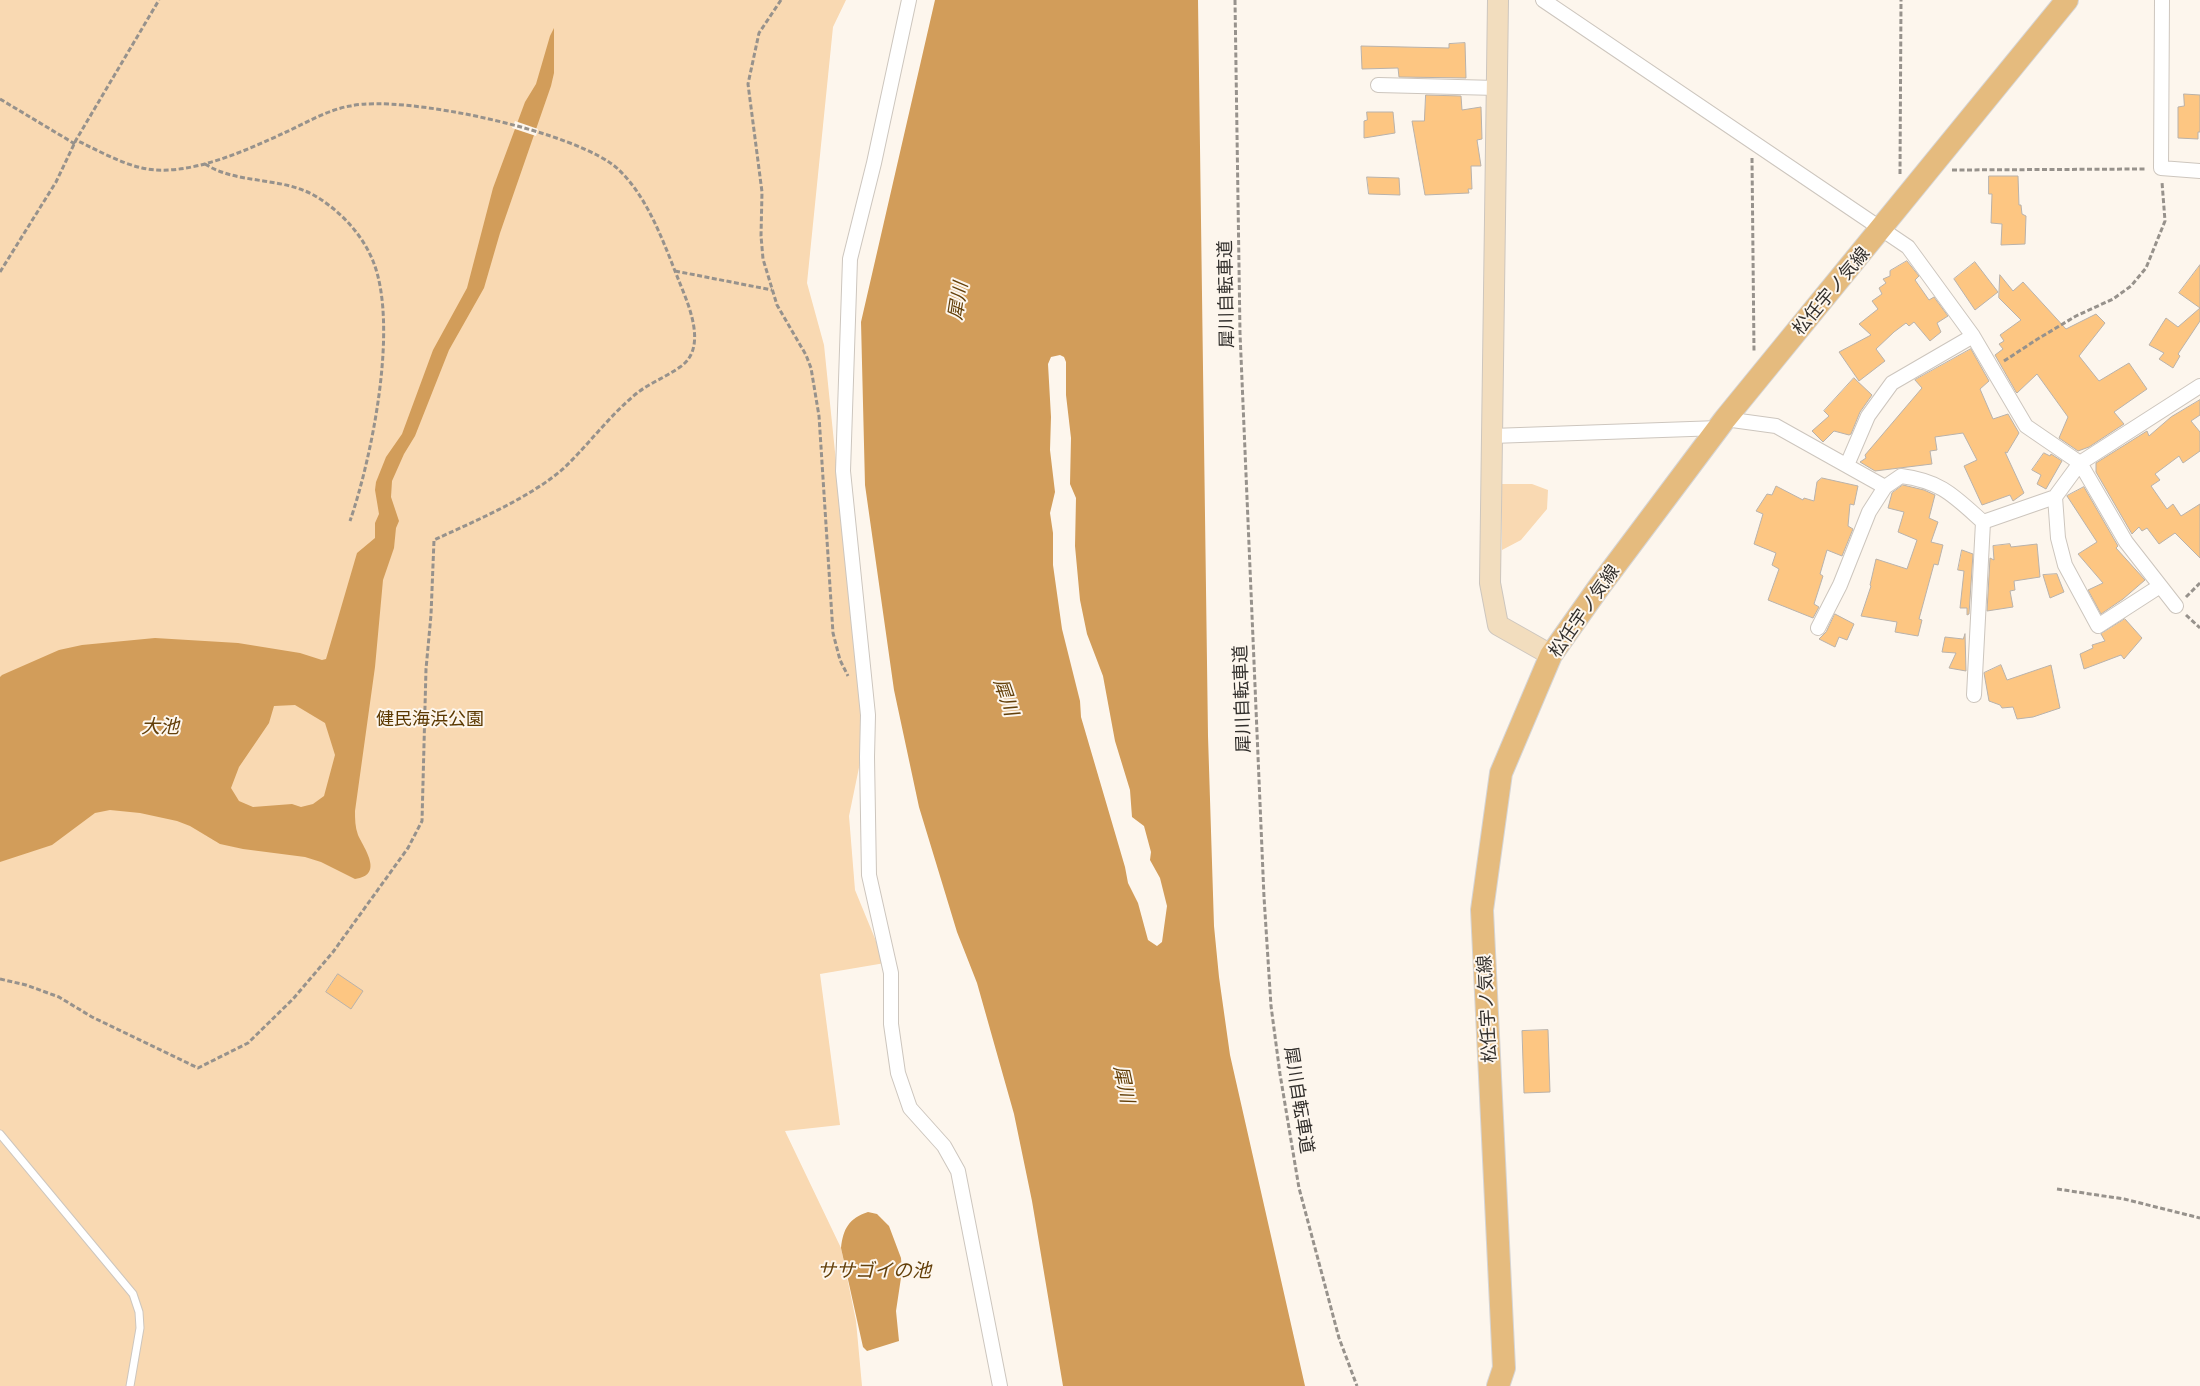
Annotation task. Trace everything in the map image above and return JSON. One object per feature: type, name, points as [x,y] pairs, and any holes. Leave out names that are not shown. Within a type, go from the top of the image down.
[{"type":"main road","name":"松任宇ノ気線","points":[[1506,1380],[1482,910],[1501,773],[1551,655],[1722,423],[1882,228],[1926,170],[2067,0]]},
{"type":"street","points":[[909,0],[874,163],[850,259],[843,471],[868,714],[869,875],[891,972],[891,1024],[898,1073],[910,1108],[944,1146],[958,1171],[1000,1386]]},
{"type":"street","points":[[1498,0],[1490,583],[1498,625],[1551,655]]},
{"type":"street","points":[[1543,0],[1908,247],[1973,336],[2026,426],[2080,463],[2126,542],[2176,606]]},
{"type":"street","points":[[2162,0],[2161,168],[2200,171]]},
{"type":"street","points":[[1378,85],[1497,88]]},
{"type":"street","points":[[1847,465],[1868,416],[1892,383],[1973,336]]},
{"type":"street","points":[[1983,522],[2055,497],[2080,463],[2200,386]]},
{"type":"street","points":[[1492,436],[1722,423],[1776,426],[1885,487]]},
{"type":"street","points":[[1818,628],[1840,585],[1869,512],[1885,487],[1900,476],[1921,478],[1948,490],[1983,522]]},
{"type":"street","points":[[2055,497],[2058,538],[2065,565],[2098,626],[2160,586]]},
{"type":"street","points":[[1974,695],[1983,522]]},
{"type":"lane","points":[[0,1134],[133,1294],[139,1312],[140,1328],[130,1386]]},
{"type":"path","points":[[0,272],[56,182],[76,142],[159,0]]},
{"type":"path","points":[[781,0],[759,33],[748,84],[762,192],[760,228],[763,258],[776,305],[806,355],[811,368],[819,416],[833,633],[840,660],[849,678]]},
{"type":"path","name":"犀川自転車道","points":[[1234,0],[1240,334],[1263,879],[1271,1006],[1299,1188],[1339,1338],[1357,1386]]},
{"type":"path","points":[[1901,0],[1900,176],[1907,194]]},
{"type":"path","points":[[0,99],[76,142],[143,168],[164,171],[205,164],[238,152],[334,110],[352,105],[389,104],[510,123],[588,149],[620,170],[651,217],[691,312],[694,334],[691,356],[682,366],[635,395],[562,469],[501,509],[434,540],[431,615],[426,669],[422,821],[408,848],[333,952],[293,998],[248,1043],[198,1068],[92,1017],[60,997],[26,985],[0,979]]},
{"type":"path","points":[[1752,140],[1755,382]]},
{"type":"path","points":[[205,164],[218,172],[285,184],[315,195],[341,214],[366,246],[374,262],[382,307],[381,370],[371,442],[359,495],[350,521]]},
{"type":"path","points":[[1926,170],[2161,168],[2165,221],[2146,268],[2131,286],[2113,299],[2076,316],[1992,369]]},
{"type":"path","points":[[674,271],[772,290]]},
{"type":"path","points":[[2057,1189],[2124,1199],[2200,1218]]},
{"type":"green space","name":"健民海浜公園","points":[[0,0],[846,0],[833,27],[807,283],[824,345],[863,724],[862,753],[849,816],[855,890],[885,963],[820,974],[840,1125],[785,1131],[841,1248],[856,1321],[862,1386],[0,1386]]},
{"type":"green space","points":[[1502,484],[1532,484],[1548,490],[1547,509],[1521,540],[1502,550]]},
{"type":"water","name":"犀川","points":[[935,0],[1198,0],[1208,736],[1214,926],[1230,1055],[1305,1386],[1063,1386],[1032,1201],[1014,1114],[977,983],[957,932],[919,807],[894,690],[865,485],[861,322]],"holes":[[[1060,355],[1064,357],[1066,362],[1066,395],[1071,438],[1070,484],[1076,498],[1075,546],[1080,600],[1087,634],[1103,676],[1115,741],[1130,790],[1132,817],[1144,826],[1151,852],[1150,860],[1160,878],[1167,906],[1162,942],[1157,946],[1148,940],[1138,903],[1128,883],[1081,717],[1080,701],[1062,629],[1053,565],[1053,533],[1050,513],[1055,492],[1050,450],[1051,417],[1048,364],[1051,357]]]},
{"type":"water","name":"大池","points":[[554,28],[554,73],[551,86],[500,233],[484,288],[449,350],[415,436],[404,454],[392,481],[391,497],[399,521],[396,528],[394,548],[383,580],[375,667],[355,811],[357,832],[370,861],[369,873],[364,877],[355,879],[321,862],[305,857],[220,844],[190,826],[177,821],[140,813],[110,810],[95,813],[52,845],[0,862],[0,677],[2,675],[59,650],[82,645],[155,638],[238,643],[300,653],[322,660],[326,659],[357,553],[375,538],[375,523],[379,514],[375,490],[376,482],[386,457],[402,434],[433,350],[467,288],[493,188],[525,102],[536,84]],"holes":[[[295,705],[325,723],[335,755],[324,796],[313,804],[301,807],[292,804],[253,807],[239,801],[231,788],[239,767],[269,723],[274,706]]]},
{"type":"water","name":"ササゴイの池","points":[[868,1212],[877,1214],[889,1226],[901,1258],[902,1271],[896,1311],[899,1341],[867,1351],[863,1347],[841,1248],[843,1235],[848,1225],[856,1217]]},
{"type":"pier","points":[[515,121],[538,129],[536,136],[512,128]]},
{"type":"building","points":[[1465,43],[1466,78],[1399,77],[1398,68],[1362,69],[1361,46],[1449,48],[1449,44]]},
{"type":"building","points":[[2184,94],[2200,95],[2200,132],[2198,132],[2198,139],[2178,138],[2178,107],[2184,106]]},
{"type":"building","points":[[1426,95],[1461,96],[1462,110],[1481,107],[1482,139],[1477,140],[1481,166],[1471,166],[1472,189],[1468,189],[1469,193],[1425,195],[1412,121],[1424,121]]},
{"type":"building","points":[[1367,112],[1393,112],[1395,133],[1364,138],[1364,121],[1367,120]]},
{"type":"building","points":[[1989,176],[2018,176],[2019,205],[2021,205],[2022,214],[2026,216],[2025,244],[2001,245],[2002,224],[1991,223],[1992,194],[1989,194]]},
{"type":"building","points":[[1367,177],[1399,178],[1400,195],[1369,194]]},
{"type":"building","points":[[1907,261],[1919,276],[1915,280],[1929,300],[1934,297],[1948,316],[1937,323],[1941,332],[1930,341],[1914,322],[1909,326],[1906,323],[1876,349],[1885,361],[1859,381],[1839,352],[1871,335],[1859,324],[1878,309],[1872,301],[1882,294],[1879,288],[1886,283],[1883,279],[1890,276],[1890,271]]},
{"type":"building","points":[[1975,262],[1998,292],[1975,310],[1954,279]]},
{"type":"building","points":[[2200,265],[2200,308],[2179,293]]},
{"type":"building","points":[[2000,275],[2013,291],[2023,282],[2066,329],[2096,314],[2105,323],[2079,356],[2099,381],[2129,363],[2147,389],[2114,412],[2124,424],[2089,447],[2078,451],[2059,438],[2068,417],[2037,374],[2016,392],[1995,355],[2003,349],[1999,344],[2004,341],[2000,335],[2021,320],[1999,298]]},
{"type":"building","points":[[2200,308],[2200,321],[2178,354],[2180,356],[2173,368],[2159,359],[2164,353],[2149,345],[2166,318],[2178,327]]},
{"type":"building","points":[[1971,349],[1989,381],[1980,389],[1993,419],[2008,414],[2019,433],[2007,453],[2005,452],[2024,493],[2013,501],[2010,495],[1982,505],[1964,466],[1977,460],[1963,433],[1935,437],[1937,450],[1930,451],[1932,464],[1875,471],[1860,462],[1866,458],[1865,455],[1922,388],[1915,380]]},
{"type":"building","points":[[1854,378],[1872,395],[1860,412],[1851,434],[1834,431],[1823,442],[1812,431],[1829,416],[1824,411]]},
{"type":"building","points":[[2200,400],[2200,415],[2191,421],[2200,432],[2200,451],[2183,463],[2179,456],[2155,474],[2160,480],[2151,486],[2167,509],[2173,504],[2181,516],[2200,504],[2200,558],[2175,533],[2159,544],[2147,528],[2142,531],[2139,527],[2132,534],[2096,472],[2096,463],[2147,431],[2149,436],[2171,417]]},
{"type":"building","points":[[2044,453],[2050,456],[2051,454],[2062,461],[2046,489],[2037,484],[2041,475],[2032,470]]},
{"type":"building","points":[[1822,478],[1858,486],[1854,505],[1850,504],[1848,526],[1853,529],[1842,556],[1827,550],[1820,574],[1823,576],[1814,604],[1819,607],[1813,618],[1768,600],[1779,569],[1772,565],[1776,553],[1754,544],[1763,514],[1756,511],[1767,494],[1772,495],[1776,486],[1803,500],[1804,498],[1814,501],[1817,482]]},
{"type":"building","points":[[1903,485],[1935,495],[1929,518],[1938,522],[1931,542],[1943,545],[1938,565],[1934,564],[1919,619],[1922,620],[1918,636],[1895,632],[1897,622],[1861,616],[1871,586],[1876,559],[1907,569],[1917,540],[1898,532],[1904,512],[1888,508],[1892,493]]},
{"type":"building","points":[[2084,487],[2118,546],[2116,548],[2145,580],[2123,599],[2101,614],[2088,590],[2103,583],[2078,554],[2097,542],[2067,496]]},
{"type":"building","points":[[2010,544],[2011,547],[2037,544],[2040,577],[2014,581],[2015,590],[2010,591],[2013,607],[1987,611],[1990,558],[1994,560],[1993,546]]},
{"type":"building","points":[[1962,550],[1973,554],[1969,614],[1967,615],[1967,608],[1960,608],[1964,571],[1958,570]]},
{"type":"building","points":[[2057,574],[2064,592],[2050,598],[2043,575]]},
{"type":"building","points":[[1835,614],[1854,624],[1847,640],[1839,637],[1835,647],[1819,639],[1826,632]]},
{"type":"building","points":[[2125,619],[2142,638],[2124,659],[2121,655],[2084,669],[2080,654],[2093,648],[2092,645],[2105,641],[2101,634]]},
{"type":"building","points":[[1965,634],[1966,671],[1949,668],[1956,653],[1942,652],[1945,637],[1963,639]]},
{"type":"building","points":[[2001,665],[2007,680],[2051,665],[2060,708],[2033,717],[2017,719],[2013,707],[2002,708],[2000,705],[1989,701],[1984,673]]},
{"type":"building","points":[[338,974],[363,991],[351,1009],[326,992]]},
{"type":"building","points":[[1548,1030],[1550,1092],[1524,1093],[1522,1031]]}]
